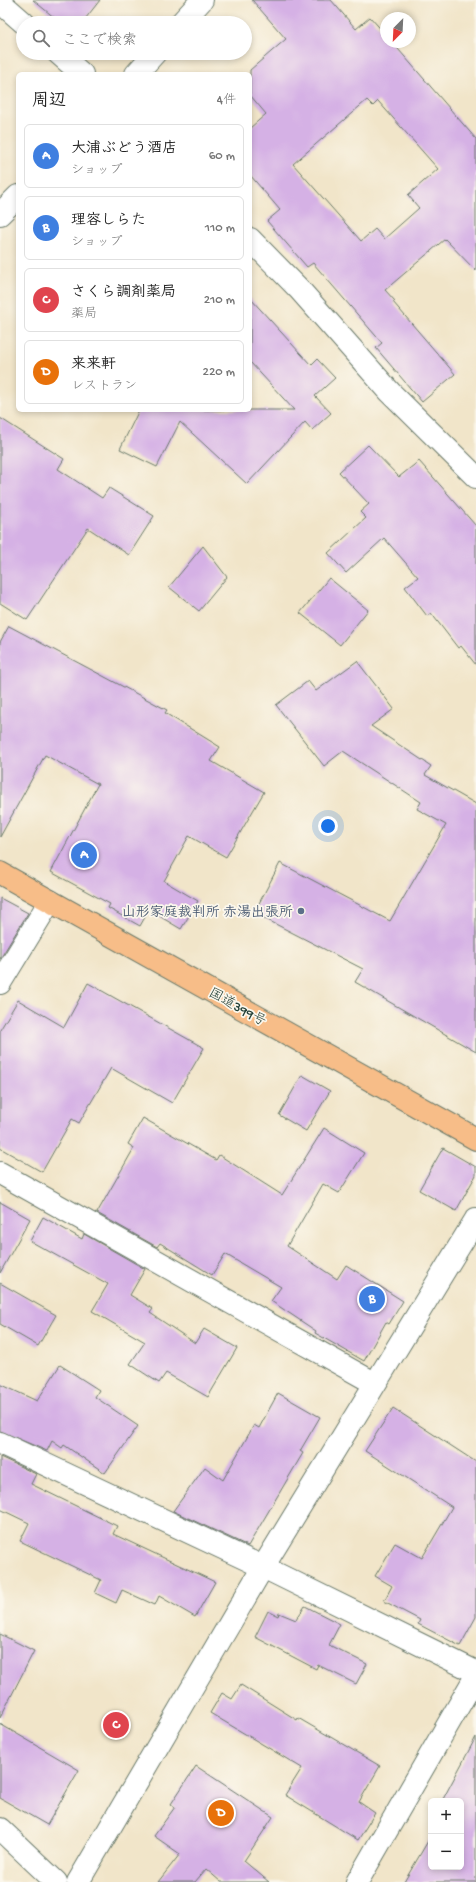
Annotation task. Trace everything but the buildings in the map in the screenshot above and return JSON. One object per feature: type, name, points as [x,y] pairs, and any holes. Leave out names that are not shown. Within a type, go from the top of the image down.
[{"type":"highway","name":"国道399号","points":[[0,873],[476,1139]]},
{"type":"street","points":[[187,16],[202,0]]},
{"type":"street","points":[[0,2],[16,16]]},
{"type":"street","points":[[66,60],[80,72]]},
{"type":"street","points":[[138,72],[149,60]]},
{"type":"street","points":[[0,214],[16,198]]},
{"type":"street","points":[[252,241],[299,289],[390,392],[476,477]]},
{"type":"street","points":[[0,983],[50,900]]},
{"type":"street","points":[[0,1173],[374,1383]]},
{"type":"street","points":[[78,1882],[263,1567],[374,1383],[476,1219]]},
{"type":"street","points":[[0,1443],[263,1567],[476,1672]]},
{"type":"street","points":[[357,1882],[476,1676]]},
{"type":"street","points":[[0,1829],[56,1882]]},
{"type":"place","name":"大浦ぶどう酒店","points":[[84,855]]},
{"type":"place","name":"山形家庭裁判所 赤湯出張所","points":[[301,911]]},
{"type":"place","name":"理容しらた","points":[[372,1299]]},
{"type":"place","name":"さくら調剤薬局","points":[[116,1725]]},
{"type":"place","name":"来来軒","points":[[221,1813]]}]
